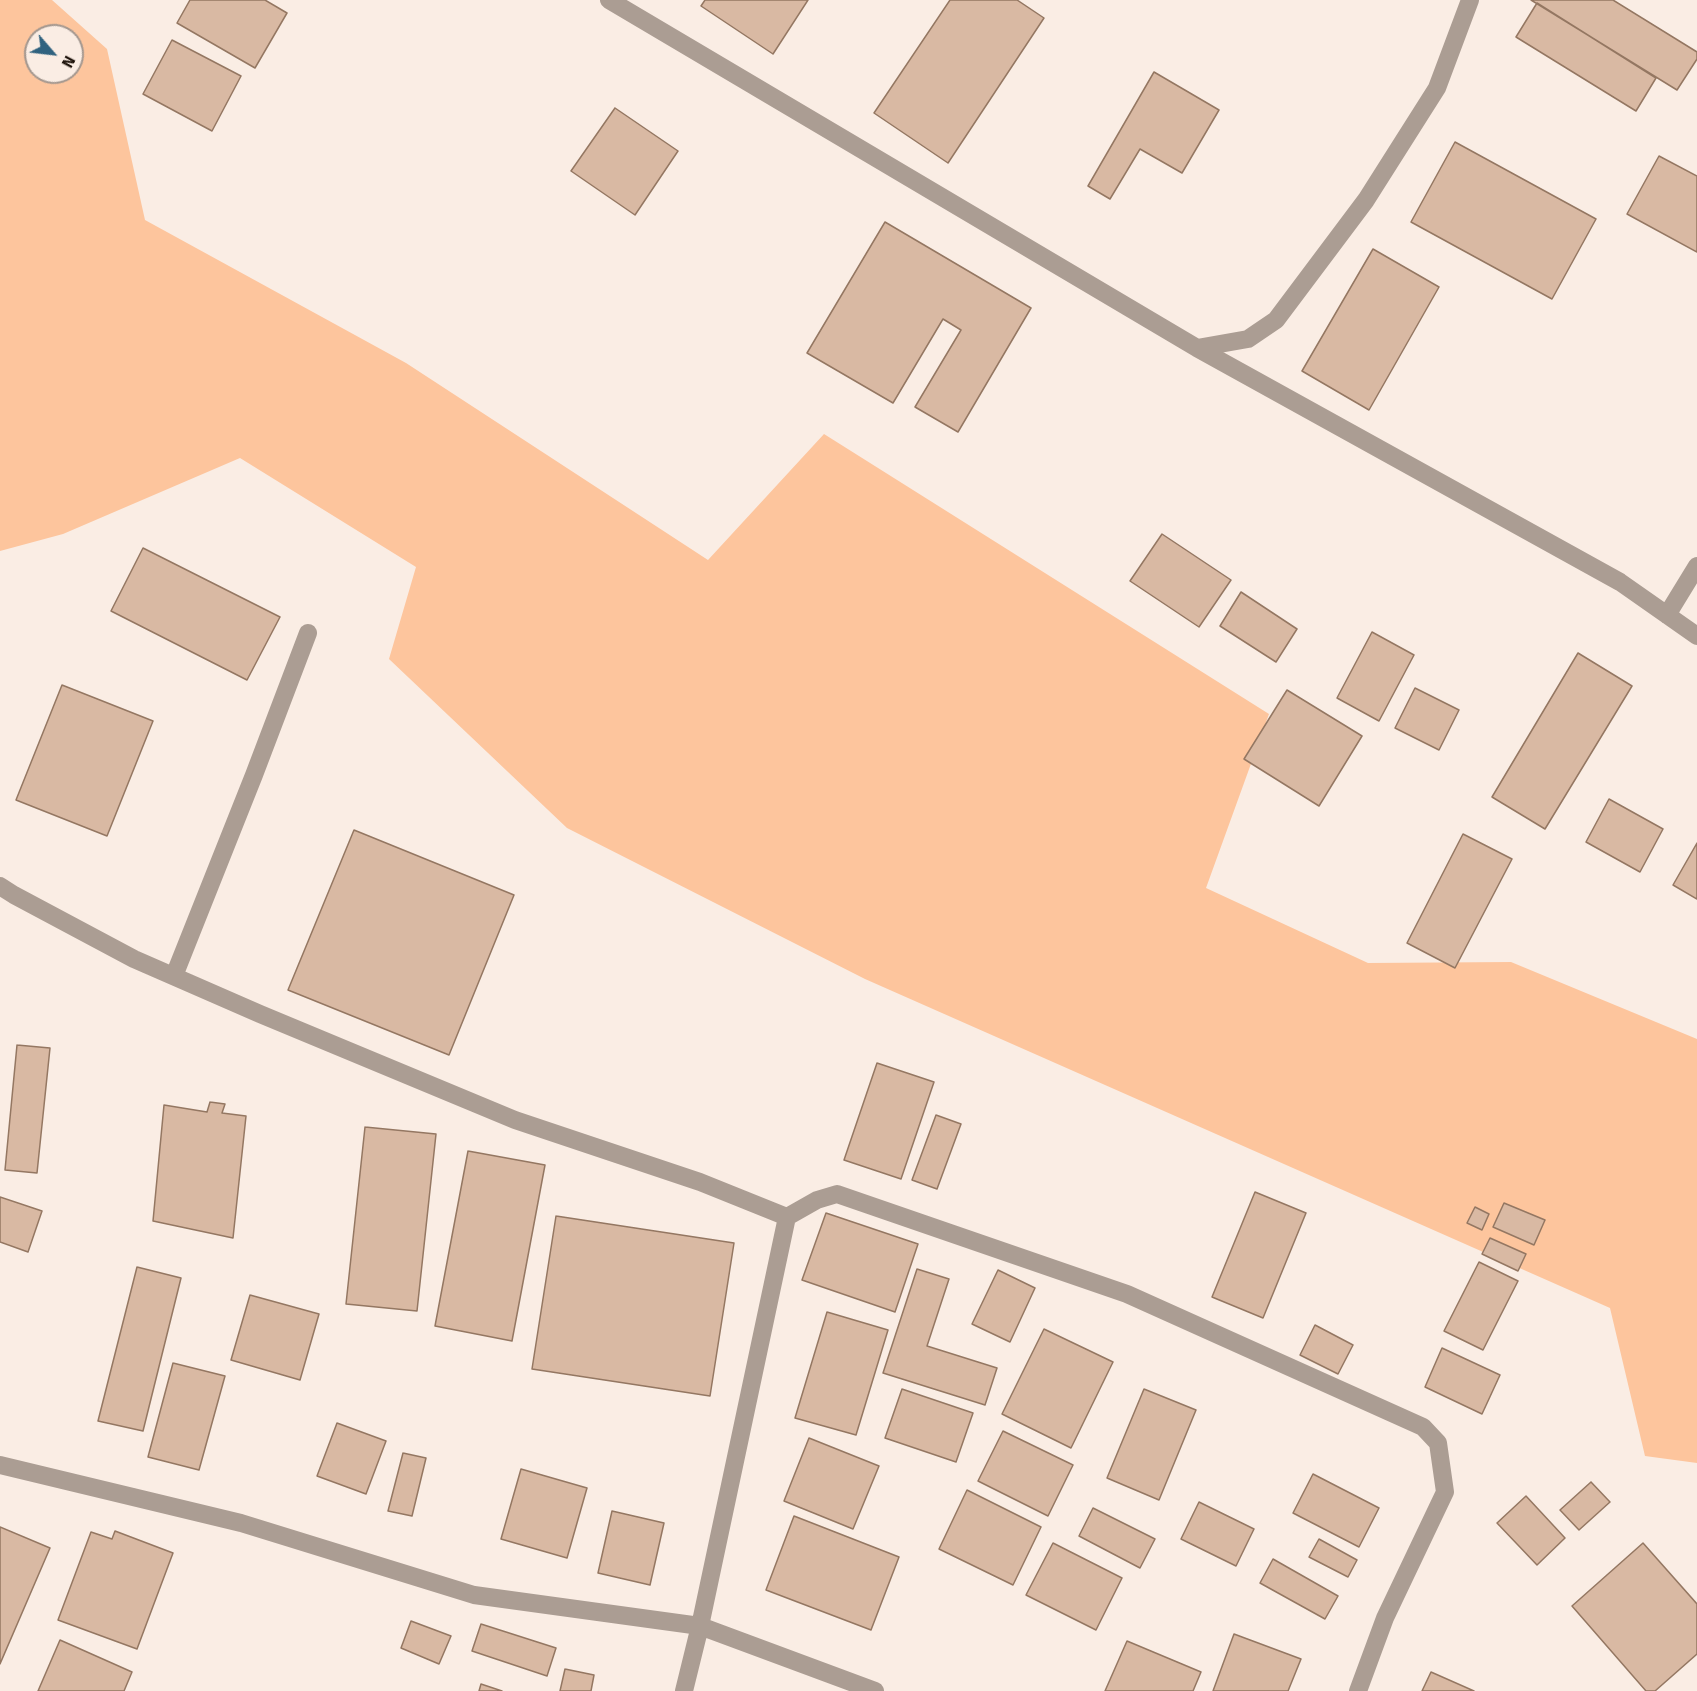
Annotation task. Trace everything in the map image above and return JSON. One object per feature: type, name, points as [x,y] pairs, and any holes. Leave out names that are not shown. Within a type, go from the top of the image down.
[{"type":"street","points":[[609,0],[1197,348],[1620,582],[1697,636]]},
{"type":"street","points":[[1197,348],[1248,339],[1276,320],[1366,200],[1437,88],[1470,0]]},
{"type":"street","points":[[1667,615],[1697,566]]},
{"type":"street","points":[[174,976],[308,633]]},
{"type":"street","points":[[0,886],[134,959],[270,1019],[515,1120],[700,1182],[787,1217]]},
{"type":"street","points":[[684,1691],[700,1626],[787,1217],[818,1200],[837,1194],[1127,1294],[1422,1427],[1438,1443],[1445,1492],[1385,1618],[1358,1691]]},
{"type":"street","points":[[0,1465],[241,1523],[474,1595],[700,1626],[874,1691]]},
{"type":"shaded area","points":[[0,0],[52,0],[79,24],[24,24],[24,84],[84,84],[84,29],[107,49],[145,220],[406,363],[708,560],[824,434],[1269,714],[1206,888],[1368,963],[1511,962],[1697,1039],[1697,1463],[1645,1456],[1610,1308],[865,979],[567,828],[389,659],[416,567],[240,458],[63,534],[0,551]]},
{"type":"building","points":[[190,0],[265,0],[287,13],[255,68],[177,23]]},
{"type":"building","points":[[705,0],[808,0],[773,54],[701,6]]},
{"type":"building","points":[[950,0],[1017,0],[1044,18],[948,163],[874,113]]},
{"type":"building","points":[[1531,0],[1613,0],[1697,52],[1697,59],[1677,90]]},
{"type":"building","points":[[1537,3],[1656,78],[1636,111],[1516,37]]},
{"type":"building","points":[[172,40],[241,76],[212,131],[143,94]]},
{"type":"building","points":[[1154,72],[1219,110],[1182,173],[1140,149],[1110,199],[1088,186]]},
{"type":"building","points":[[615,108],[678,151],[635,215],[571,171]]},
{"type":"building","points":[[1455,142],[1596,219],[1552,299],[1411,222]]},
{"type":"building","points":[[1659,156],[1697,176],[1697,252],[1627,214]]},
{"type":"building","points":[[885,222],[1031,308],[958,432],[915,407],[961,330],[943,319],[893,403],[807,353]]},
{"type":"building","points":[[1373,249],[1439,287],[1369,410],[1302,371]]},
{"type":"building","points":[[1162,534],[1231,580],[1199,627],[1130,581]]},
{"type":"building","points":[[143,548],[280,617],[247,680],[111,611]]},
{"type":"building","points":[[1241,592],[1297,629],[1276,662],[1220,626]]},
{"type":"building","points":[[1372,632],[1414,655],[1379,721],[1337,698]]},
{"type":"building","points":[[1578,653],[1632,686],[1545,829],[1492,797]]},
{"type":"building","points":[[62,685],[153,721],[107,836],[16,800]]},
{"type":"building","points":[[1415,688],[1459,710],[1439,750],[1395,728]]},
{"type":"building","points":[[1287,690],[1362,736],[1319,806],[1244,759]]},
{"type":"building","points":[[1609,799],[1663,829],[1640,872],[1586,842]]},
{"type":"building","points":[[354,830],[514,895],[449,1055],[288,990]]},
{"type":"building","points":[[1463,834],[1512,859],[1455,968],[1407,943]]},
{"type":"building","points":[[1697,843],[1697,899],[1673,885]]},
{"type":"building","points":[[17,1045],[50,1048],[37,1173],[5,1170]]},
{"type":"building","points":[[877,1063],[934,1082],[901,1179],[844,1160]]},
{"type":"building","points":[[210,1102],[225,1104],[222,1113],[246,1116],[233,1238],[153,1221],[164,1105],[207,1112]]},
{"type":"building","points":[[936,1115],[961,1124],[937,1189],[912,1180]]},
{"type":"building","points":[[365,1127],[436,1134],[417,1311],[346,1304]]},
{"type":"building","points":[[468,1151],[545,1165],[512,1341],[435,1326]]},
{"type":"building","points":[[1255,1192],[1306,1213],[1263,1318],[1212,1297]]},
{"type":"building","points":[[0,1197],[42,1211],[28,1252],[0,1242]]},
{"type":"building","points":[[1504,1203],[1545,1220],[1534,1245],[1493,1227]]},
{"type":"building","points":[[1475,1207],[1489,1214],[1482,1230],[1467,1223]]},
{"type":"building","points":[[826,1213],[918,1244],[895,1312],[802,1280]]},
{"type":"building","points":[[556,1216],[734,1243],[710,1396],[532,1369]]},
{"type":"building","points":[[1490,1238],[1526,1254],[1518,1271],[1482,1254]]},
{"type":"building","points":[[1479,1262],[1518,1281],[1483,1350],[1444,1331]]},
{"type":"building","points":[[137,1267],[181,1278],[143,1431],[98,1421]]},
{"type":"building","points":[[917,1269],[949,1279],[927,1346],[997,1368],[985,1405],[883,1373]]},
{"type":"building","points":[[998,1270],[1035,1288],[1010,1342],[972,1324]]},
{"type":"building","points":[[250,1295],[319,1314],[300,1380],[231,1360]]},
{"type":"building","points":[[827,1312],[888,1330],[856,1435],[795,1418]]},
{"type":"building","points":[[1315,1325],[1353,1345],[1338,1374],[1300,1355]]},
{"type":"building","points":[[1044,1329],[1113,1362],[1071,1448],[1002,1414]]},
{"type":"building","points":[[1442,1348],[1500,1375],[1482,1414],[1425,1387]]},
{"type":"building","points":[[173,1363],[225,1376],[199,1470],[148,1457]]},
{"type":"building","points":[[902,1389],[973,1413],[956,1462],[885,1438]]},
{"type":"building","points":[[1144,1389],[1196,1410],[1159,1500],[1107,1478]]},
{"type":"building","points":[[337,1423],[386,1441],[366,1494],[317,1476]]},
{"type":"building","points":[[1003,1431],[1073,1465],[1048,1516],[978,1481]]},
{"type":"building","points":[[809,1438],[879,1466],[853,1529],[784,1501]]},
{"type":"building","points":[[403,1453],[426,1458],[412,1516],[388,1511]]},
{"type":"building","points":[[521,1469],[587,1488],[567,1558],[501,1539]]},
{"type":"building","points":[[1313,1474],[1379,1508],[1359,1547],[1293,1513]]},
{"type":"building","points":[[1591,1482],[1610,1502],[1579,1530],[1560,1510]]},
{"type":"building","points":[[967,1490],[1041,1527],[1013,1585],[939,1549]]},
{"type":"building","points":[[1526,1496],[1565,1538],[1537,1565],[1497,1523]]},
{"type":"building","points":[[1199,1502],[1254,1529],[1236,1566],[1181,1539]]},
{"type":"building","points":[[1093,1508],[1155,1539],[1140,1568],[1079,1536]]},
{"type":"building","points":[[612,1511],[664,1523],[650,1585],[598,1573]]},
{"type":"building","points":[[794,1516],[899,1557],[871,1630],[766,1590]]},
{"type":"building","points":[[0,1527],[50,1548],[0,1664]]},
{"type":"building","points":[[115,1531],[173,1553],[137,1649],[58,1620],[91,1532],[112,1539]]},
{"type":"building","points":[[1319,1539],[1357,1560],[1348,1577],[1309,1557]]},
{"type":"building","points":[[1053,1543],[1122,1578],[1096,1630],[1026,1595]]},
{"type":"building","points":[[1643,1543],[1697,1604],[1697,1654],[1655,1691],[1646,1691],[1572,1606]]},
{"type":"building","points":[[1273,1559],[1338,1596],[1325,1619],[1260,1583]]},
{"type":"building","points":[[411,1621],[451,1636],[439,1664],[401,1648]]},
{"type":"building","points":[[481,1624],[556,1648],[547,1676],[472,1651]]},
{"type":"building","points":[[1234,1634],[1301,1659],[1288,1691],[1213,1691]]},
{"type":"building","points":[[60,1640],[132,1672],[124,1691],[38,1691]]},
{"type":"building","points":[[1127,1641],[1201,1672],[1193,1691],[1105,1691]]},
{"type":"building","points":[[565,1669],[594,1675],[591,1691],[560,1691]]},
{"type":"building","points":[[1431,1672],[1474,1691],[1422,1691]]},
{"type":"building","points":[[481,1684],[502,1691],[479,1691]]}]
